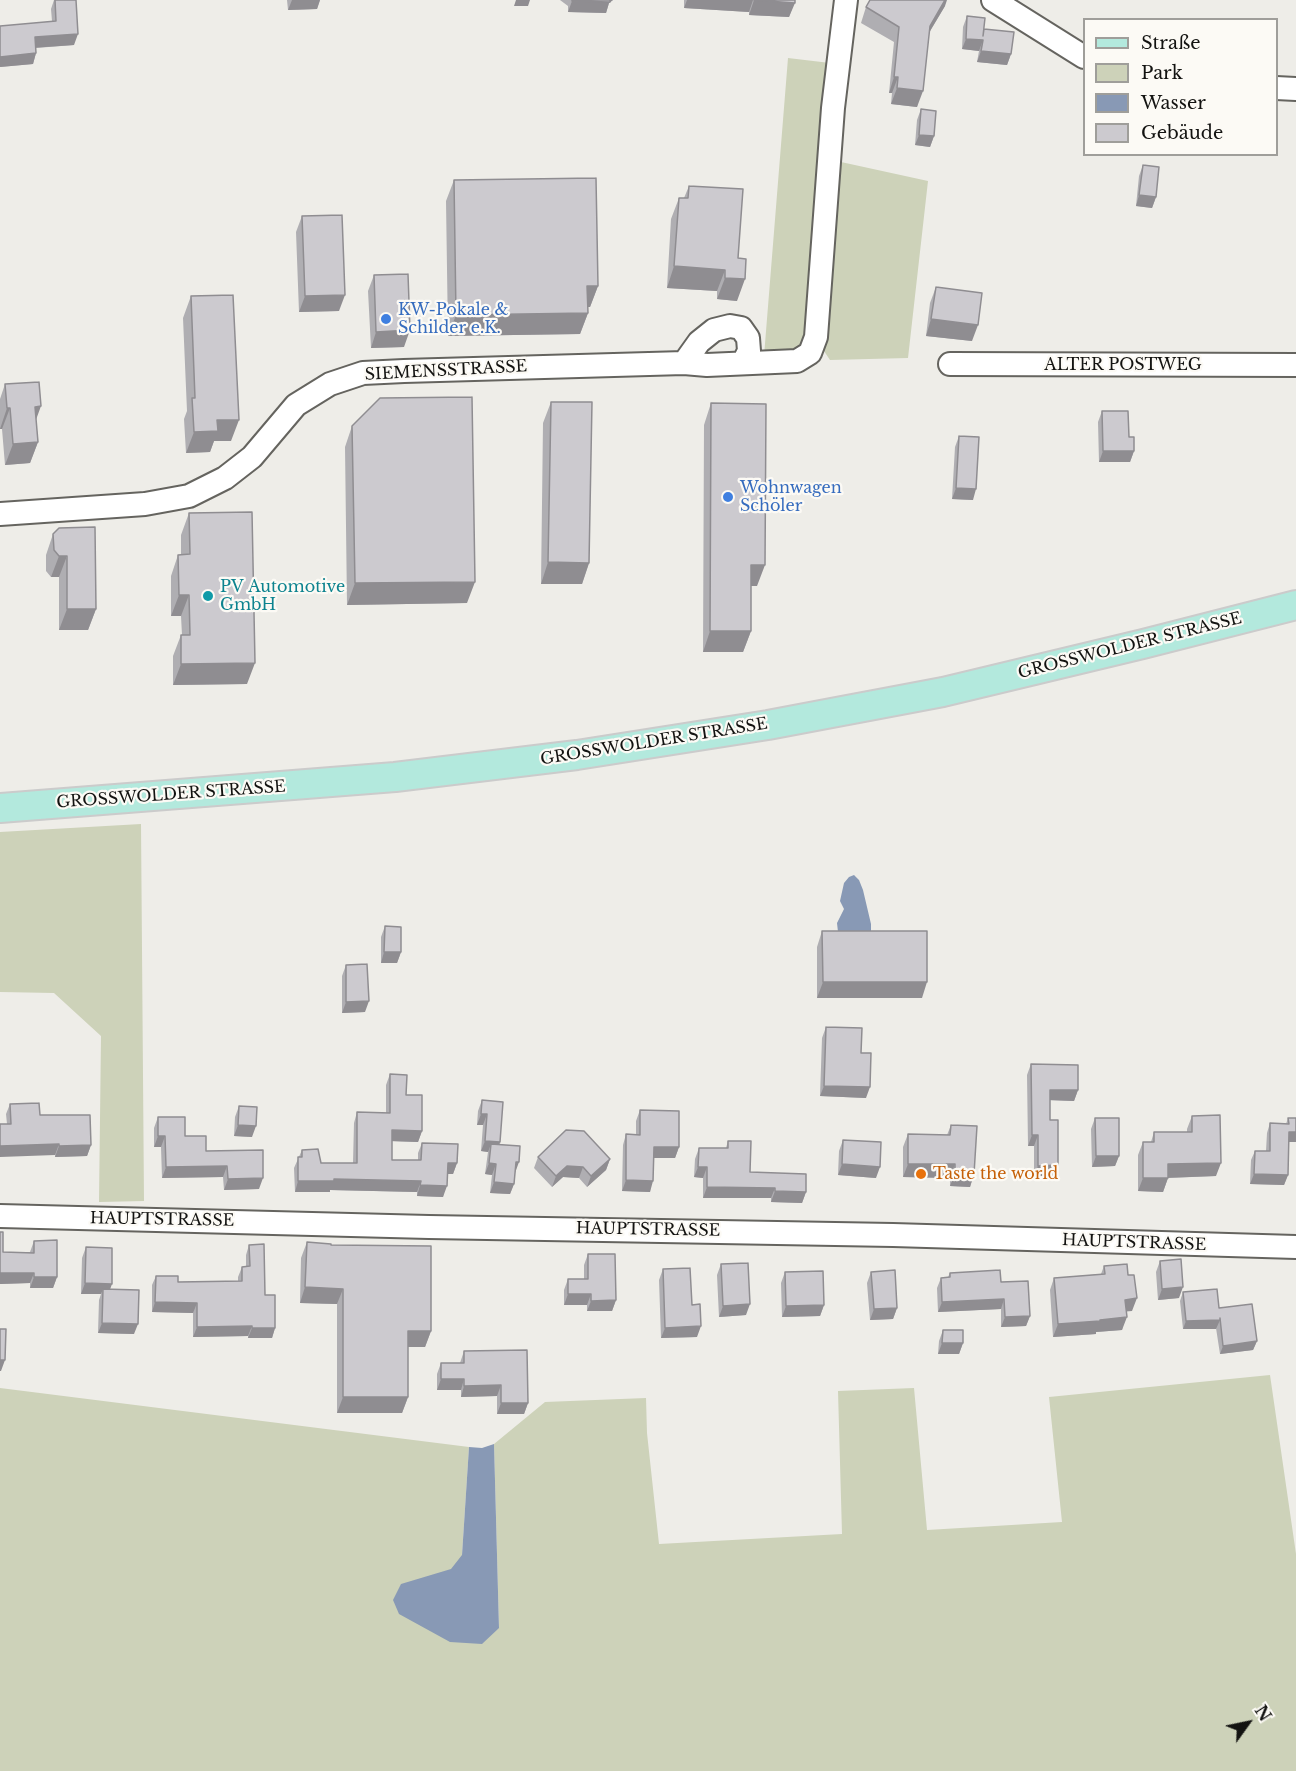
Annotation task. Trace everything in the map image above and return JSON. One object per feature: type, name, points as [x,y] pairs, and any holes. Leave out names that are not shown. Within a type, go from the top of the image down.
[{"type":"main road","name":"GROSSWOLDER STRASSE","points":[[0,808],[395,777],[577,755],[757,727],[943,692],[1296,605]]},
{"type":"street","name":"SIEMENSSTRASSE","points":[[0,514],[145,504],[189,496],[225,478],[252,457],[296,405],[330,384],[363,373],[404,370],[684,363],[707,365],[797,361],[810,353],[816,337],[833,108],[846,0]]},
{"type":"street","points":[[993,0],[1083,56]]},
{"type":"street","points":[[1278,88],[1296,89]]},
{"type":"street","points":[[684,363],[699,342],[714,330],[730,326],[741,328],[748,338],[749,351],[743,363]]},
{"type":"street","name":"ALTER POSTWEG","points":[[950,364],[1296,365]]},
{"type":"street","name":"HAUPTSTRASSE","points":[[0,1216],[429,1227],[869,1234],[1296,1247]]},
{"type":"green space","points":[[788,58],[830,63],[813,313],[801,350],[764,356]]},
{"type":"green space","points":[[841,162],[928,181],[908,358],[830,360],[822,348],[829,327]]},
{"type":"green space","points":[[141,824],[144,1201],[99,1202],[101,1036],[54,993],[0,992],[0,832]]},
{"type":"green space","points":[[1270,1375],[1296,1554],[1296,1771],[0,1771],[0,1388],[469,1447],[462,1555],[499,1628],[494,1444],[545,1402],[646,1398],[647,1433],[659,1544],[842,1534],[838,1391],[914,1388],[927,1530],[1062,1522],[1049,1397]]},
{"type":"water","points":[[854,875],[863,890],[871,924],[871,937],[838,932],[837,923],[844,909],[840,901],[844,883]]},
{"type":"water","points":[[494,1444],[499,1628],[482,1644],[450,1642],[399,1614],[393,1600],[401,1584],[451,1569],[462,1555],[469,1447],[482,1448]]},
{"type":"building","points":[[55,0],[76,0],[78,34],[35,37],[36,53],[0,57],[0,26],[56,21]]},
{"type":"building","points":[[610,0],[610,2],[572,1]]},
{"type":"building","points":[[754,0],[795,0],[795,3]]},
{"type":"building","points":[[870,0],[945,0],[930,26],[923,91],[897,88],[898,77],[894,77],[899,27],[866,7]]},
{"type":"building","points":[[967,16],[985,18],[983,36],[984,29],[1014,32],[1011,54],[981,51],[983,40],[966,39]]},
{"type":"building","points":[[921,109],[936,111],[934,136],[919,135]]},
{"type":"building","points":[[1143,165],[1159,167],[1156,197],[1139,195]]},
{"type":"building","points":[[596,178],[598,286],[587,286],[588,313],[456,315],[454,180]]},
{"type":"building","points":[[689,186],[743,189],[738,258],[746,259],[745,279],[725,278],[725,270],[674,266],[679,198],[688,198]]},
{"type":"building","points":[[342,215],[345,295],[305,296],[302,216]]},
{"type":"building","points":[[408,274],[410,330],[376,332],[374,275]]},
{"type":"building","points":[[936,287],[982,293],[978,325],[931,319]]},
{"type":"building","points":[[233,295],[239,420],[217,420],[218,431],[194,432],[191,296]]},
{"type":"building","points":[[39,382],[41,406],[35,407],[38,442],[13,444],[5,384]]},
{"type":"building","points":[[472,397],[475,582],[355,583],[352,426],[380,398]]},
{"type":"building","points":[[551,402],[592,402],[589,563],[548,562]]},
{"type":"building","points":[[711,403],[766,404],[765,565],[751,565],[751,631],[710,631]]},
{"type":"building","points":[[1102,411],[1128,411],[1129,437],[1134,437],[1134,451],[1103,451]]},
{"type":"building","points":[[959,436],[979,437],[976,489],[956,488]]},
{"type":"building","name":"PV Automotive GmbH","points":[[252,512],[255,663],[181,664],[181,635],[190,635],[189,595],[179,595],[178,555],[190,554],[189,513]]},
{"type":"building","points":[[95,527],[96,609],[67,609],[67,556],[59,556],[54,550],[53,534],[59,528]]},
{"type":"building","points":[[385,926],[401,927],[401,952],[384,952]]},
{"type":"building","points":[[822,931],[927,931],[927,982],[823,982]]},
{"type":"building","points":[[367,964],[369,1001],[346,1002],[346,965]]},
{"type":"building","points":[[826,1027],[862,1028],[861,1053],[871,1053],[870,1087],[824,1086]]},
{"type":"building","points":[[1031,1064],[1078,1065],[1078,1090],[1050,1090],[1050,1120],[1058,1120],[1058,1165],[1038,1166],[1038,1135],[1032,1135]]},
{"type":"building","points":[[390,1074],[407,1075],[406,1095],[422,1095],[422,1131],[392,1130],[392,1160],[421,1160],[422,1143],[458,1144],[457,1163],[448,1163],[447,1186],[420,1185],[421,1181],[334,1179],[334,1181],[298,1181],[298,1157],[302,1157],[302,1150],[318,1149],[321,1163],[357,1163],[357,1112],[390,1113]]},
{"type":"building","points":[[482,1100],[503,1102],[500,1142],[485,1141],[487,1114],[481,1114]]},
{"type":"building","points":[[39,1103],[40,1115],[90,1115],[91,1145],[0,1146],[0,1124],[11,1124],[10,1104]]},
{"type":"building","points":[[239,1106],[257,1107],[256,1126],[238,1125]]},
{"type":"building","points":[[640,1110],[679,1111],[679,1147],[654,1147],[653,1181],[626,1180],[626,1134],[640,1135]]},
{"type":"building","points":[[1220,1115],[1221,1163],[1168,1164],[1168,1178],[1143,1178],[1143,1142],[1154,1142],[1154,1132],[1192,1132],[1192,1116]]},
{"type":"building","points":[[158,1117],[185,1117],[185,1136],[206,1136],[206,1151],[263,1150],[263,1178],[228,1179],[227,1166],[166,1167],[165,1136],[158,1136]]},
{"type":"building","points":[[1095,1118],[1119,1118],[1119,1156],[1096,1156]]},
{"type":"building","points":[[1288,1118],[1296,1118],[1296,1132],[1289,1132],[1288,1175],[1254,1174],[1255,1151],[1270,1151],[1270,1123],[1289,1124]]},
{"type":"building","points":[[951,1125],[977,1126],[974,1174],[955,1173],[955,1164],[908,1164],[908,1134],[950,1135]]},
{"type":"building","points":[[566,1130],[584,1131],[610,1159],[591,1176],[583,1167],[567,1166],[556,1176],[538,1157]]},
{"type":"building","points":[[843,1140],[881,1142],[880,1167],[842,1164]]},
{"type":"building","points":[[728,1141],[751,1141],[750,1172],[806,1174],[806,1192],[775,1191],[775,1188],[707,1187],[707,1167],[698,1167],[699,1148],[728,1148]]},
{"type":"building","points":[[491,1144],[520,1146],[514,1184],[494,1182],[496,1164],[489,1163]]},
{"type":"building","points":[[0,1232],[3,1232],[3,1252],[34,1253],[34,1241],[57,1240],[57,1277],[34,1277],[34,1273],[0,1273]]},
{"type":"building","points":[[307,1242],[331,1245],[431,1246],[431,1331],[408,1331],[408,1397],[343,1397],[343,1289],[305,1287]]},
{"type":"building","points":[[264,1244],[265,1295],[275,1295],[275,1328],[197,1327],[197,1303],[155,1302],[156,1276],[178,1276],[178,1282],[242,1281],[242,1267],[250,1266],[249,1245]]},
{"type":"building","points":[[86,1247],[112,1248],[112,1284],[85,1283]]},
{"type":"building","points":[[588,1254],[615,1254],[616,1300],[591,1301],[591,1294],[568,1294],[568,1279],[588,1279]]},
{"type":"building","points":[[1181,1259],[1183,1287],[1162,1289],[1160,1261]]},
{"type":"building","points":[[748,1263],[750,1304],[723,1306],[721,1264]]},
{"type":"building","points":[[1127,1264],[1128,1275],[1134,1275],[1137,1298],[1125,1300],[1127,1317],[1058,1324],[1054,1278],[1105,1274],[1104,1266]]},
{"type":"building","points":[[690,1268],[692,1305],[700,1304],[701,1326],[665,1328],[663,1269]]},
{"type":"building","points":[[895,1270],[897,1308],[874,1309],[871,1272]]},
{"type":"building","points":[[1000,1270],[1001,1282],[1028,1281],[1030,1316],[1005,1317],[1004,1299],[942,1302],[941,1278],[950,1277],[950,1273]]},
{"type":"building","points":[[823,1271],[824,1305],[786,1306],[785,1272]]},
{"type":"building","points":[[103,1289],[139,1290],[138,1324],[102,1323]]},
{"type":"building","points":[[1217,1289],[1219,1308],[1252,1304],[1257,1341],[1223,1346],[1220,1318],[1220,1320],[1186,1321],[1183,1292]]},
{"type":"building","points":[[0,1329],[6,1329],[5,1360],[0,1360]]},
{"type":"building","points":[[943,1330],[963,1330],[963,1343],[942,1343]]},
{"type":"building","points":[[527,1350],[528,1403],[501,1403],[501,1385],[464,1386],[464,1379],[441,1379],[441,1363],[464,1363],[464,1351]]},
{"type":"place","name":"KW-Pokale & Schilder e.K.","points":[[386,319]]},
{"type":"place","name":"Wohnwagen Schöler","points":[[728,497]]},
{"type":"place","name":"PV Automotive GmbH","points":[[208,596]]},
{"type":"place","name":"Taste the world","points":[[921,1174]]}]
